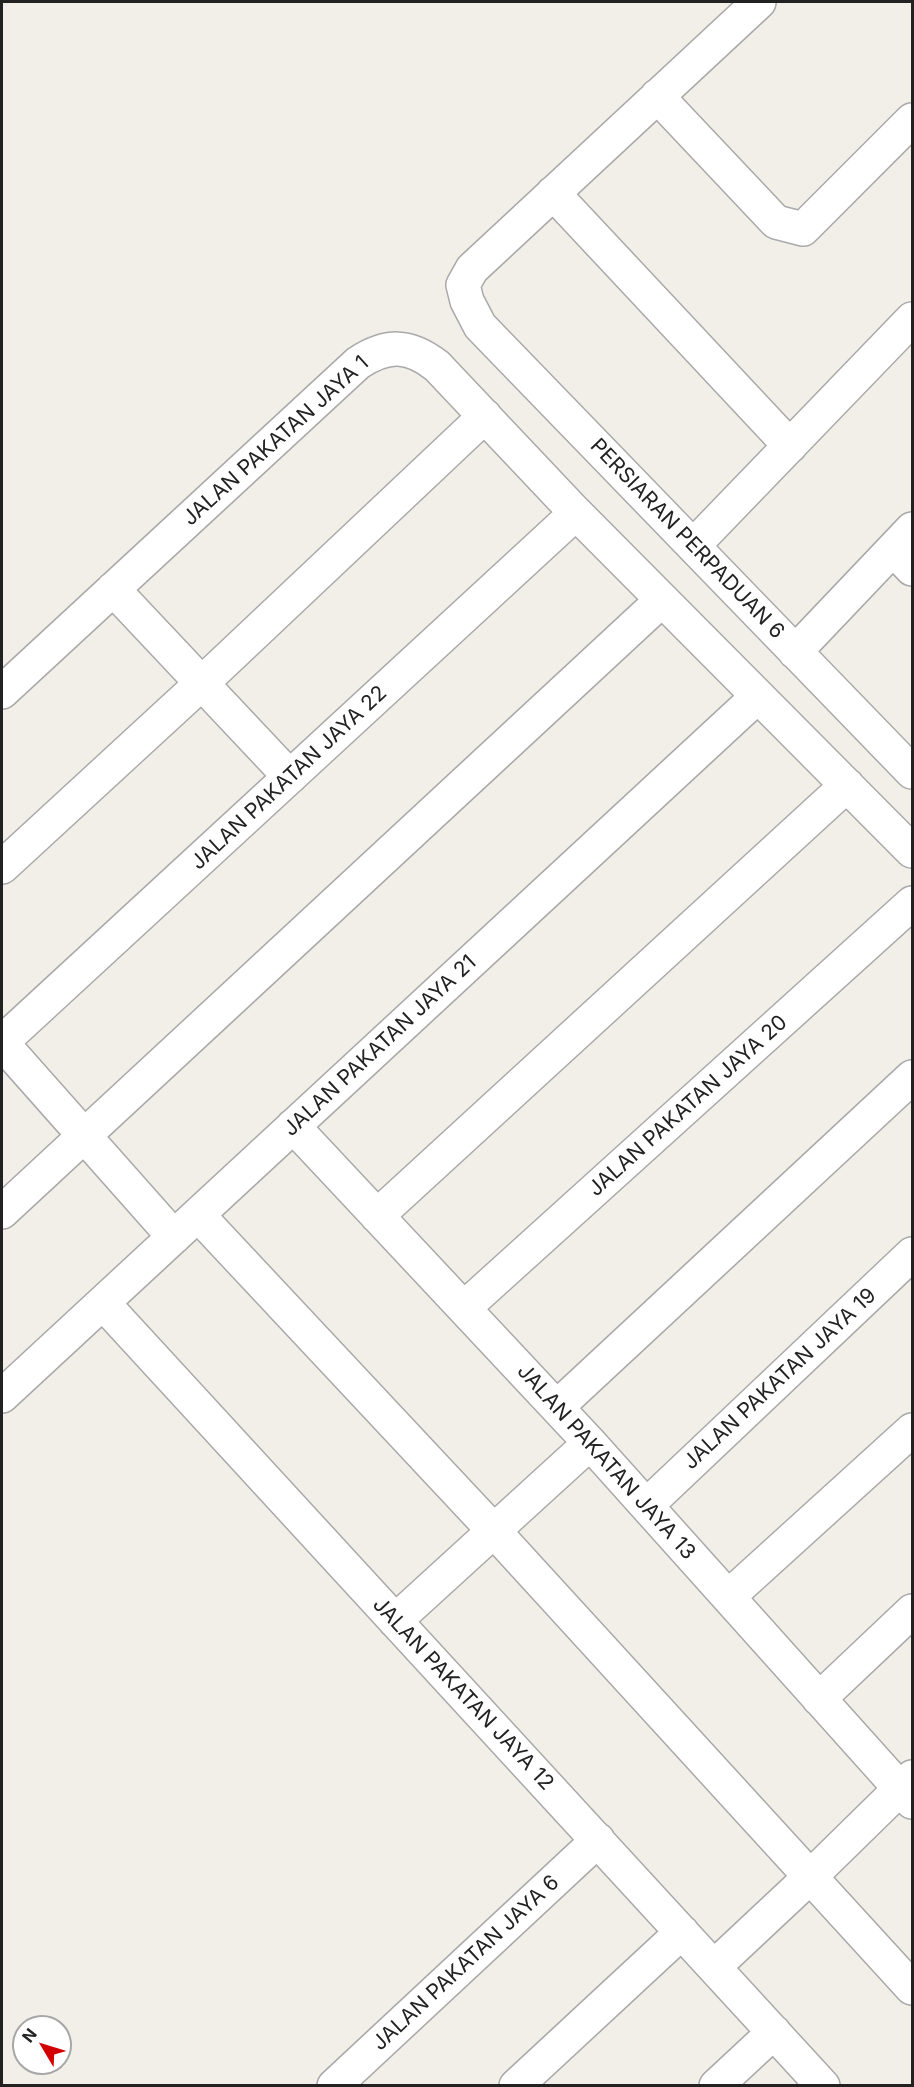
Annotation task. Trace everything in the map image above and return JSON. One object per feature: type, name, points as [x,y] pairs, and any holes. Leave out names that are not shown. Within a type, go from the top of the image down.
[{"type":"street","points":[[759,2],[553,193],[790,446]]},
{"type":"street","points":[[657,96],[776,222],[803,229],[912,120]]},
{"type":"street","name":"PERSIARAN PERPADUAN 6","points":[[553,193],[472,268],[463,285],[467,302],[480,326],[912,772]]},
{"type":"street","points":[[693,546],[912,319]]},
{"type":"street","name":"JALAN PAKATAN JAYA 1","points":[[2,692],[358,363],[373,353],[390,348],[407,349],[423,355],[437,366],[576,513],[912,851]]},
{"type":"street","points":[[2,867],[202,683],[485,416]]},
{"type":"street","name":"JALAN PAKATAN JAYA 22","points":[[2,1043],[576,513]]},
{"type":"street","points":[[795,652],[906,549]]},
{"type":"street","points":[[113,589],[290,777]]},
{"type":"street","points":[[2,1212],[662,600]]},
{"type":"street","name":"JALAN PAKATAN JAYA 21","points":[[2,1396],[758,696]]},
{"type":"street","points":[[377,1216],[847,785]]},
{"type":"street","name":"JALAN PAKATAN JAYA 20","points":[[464,1308],[912,903]]},
{"type":"street","points":[[2,1043],[174,1237]]},
{"type":"street","points":[[557,1407],[912,1077]]},
{"type":"street","name":"JALAN PAKATAN JAYA 13","points":[[293,1126],[647,1505],[819,1699],[908,1789]]},
{"type":"street","points":[[198,1215],[494,1530],[912,1988]]},
{"type":"street","name":"JALAN PAKATAN JAYA 19","points":[[647,1505],[912,1254]]},
{"type":"street","name":"JALAN PAKATAN JAYA 12","points":[[103,1303],[823,2085]]},
{"type":"street","points":[[728,1596],[912,1430]]},
{"type":"street","points":[[395,1621],[590,1443]]},
{"type":"street","points":[[819,1699],[912,1611]]},
{"type":"street","points":[[714,1967],[908,1789]]},
{"type":"street","name":"JALAN PAKATAN JAYA 6","points":[[334,2085],[598,1840]]},
{"type":"street","points":[[516,2085],[682,1932]]},
{"type":"street","points":[[716,2085],[774,2032]]}]
